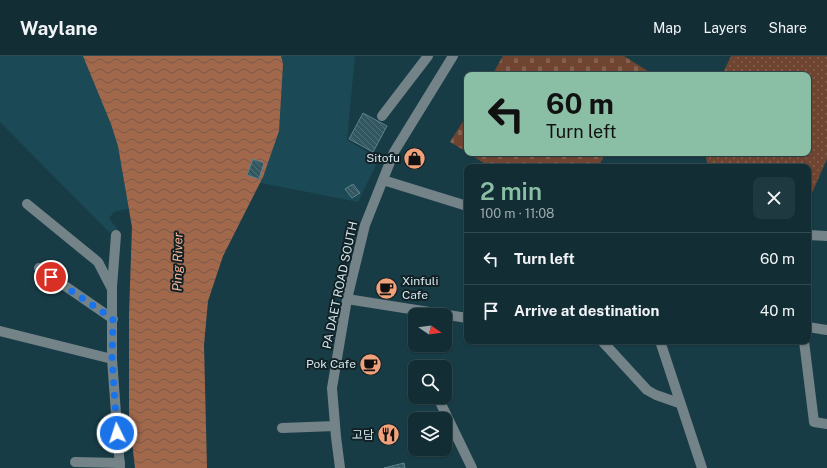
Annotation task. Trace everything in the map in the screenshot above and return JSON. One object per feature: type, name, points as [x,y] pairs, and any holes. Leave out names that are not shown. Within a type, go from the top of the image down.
[{"type":"street","points":[[382,116],[428,56]]},
{"type":"street","name":"PA DAET ROAD SOUTH","points":[[340,468],[332,388],[347,299],[365,225],[394,152],[453,56]]},
{"type":"street","points":[[383,180],[464,205]]},
{"type":"street","points":[[27,204],[98,262],[112,289]]},
{"type":"street","points":[[76,462],[120,466],[112,358],[112,289],[116,235]]},
{"type":"street","points":[[811,235],[827,236]]},
{"type":"street","points":[[39,268],[113,319]]},
{"type":"street","points":[[347,299],[464,318]]},
{"type":"street","points":[[811,327],[827,330]]},
{"type":"street","points":[[0,331],[112,358]]},
{"type":"street","points":[[605,344],[647,390],[656,395],[679,403]]},
{"type":"street","points":[[661,344],[679,403],[702,468]]},
{"type":"street","points":[[804,344],[814,422],[827,424]]},
{"type":"street","points":[[442,404],[472,468]]},
{"type":"street","points":[[282,428],[335,426]]},
{"type":"shaded area","points":[[0,56],[355,56],[347,140],[379,159],[358,202],[247,180],[114,212],[109,218],[118,230],[109,232],[0,122]]},
{"type":"green space","points":[[503,56],[624,56],[649,72],[494,72]]},
{"type":"green space","points":[[731,56],[827,56],[827,159],[811,195],[811,164],[707,164],[706,156],[811,156],[811,72],[723,72]]},
{"type":"green space","points":[[464,120],[464,150],[450,142]]},
{"type":"green space","points":[[473,156],[604,156],[600,164],[485,164]]},
{"type":"water","name":"Ping River","points":[[83,56],[281,56],[283,64],[279,131],[263,177],[223,256],[208,301],[204,345],[207,468],[135,468],[129,415],[129,315],[132,227],[118,146],[111,124]]},
{"type":"building","points":[[363,113],[387,126],[373,152],[349,139]]},
{"type":"building","points":[[253,159],[264,163],[259,179],[247,175]]},
{"type":"building","points":[[353,184],[360,193],[352,198],[345,189]]},
{"type":"building","points":[[404,463],[405,468],[384,468]]},
{"type":"place","name":"Sitofu","points":[[415,158]]},
{"type":"place","name":"Xinfuli Cafe","points":[[386,288]]},
{"type":"place","name":"Pok Cafe","points":[[371,364]]},
{"type":"place","name":"고담","points":[[389,435]]},
{"type":"route","points":[[51,277],[113,319],[112,358],[117,433]]}]
